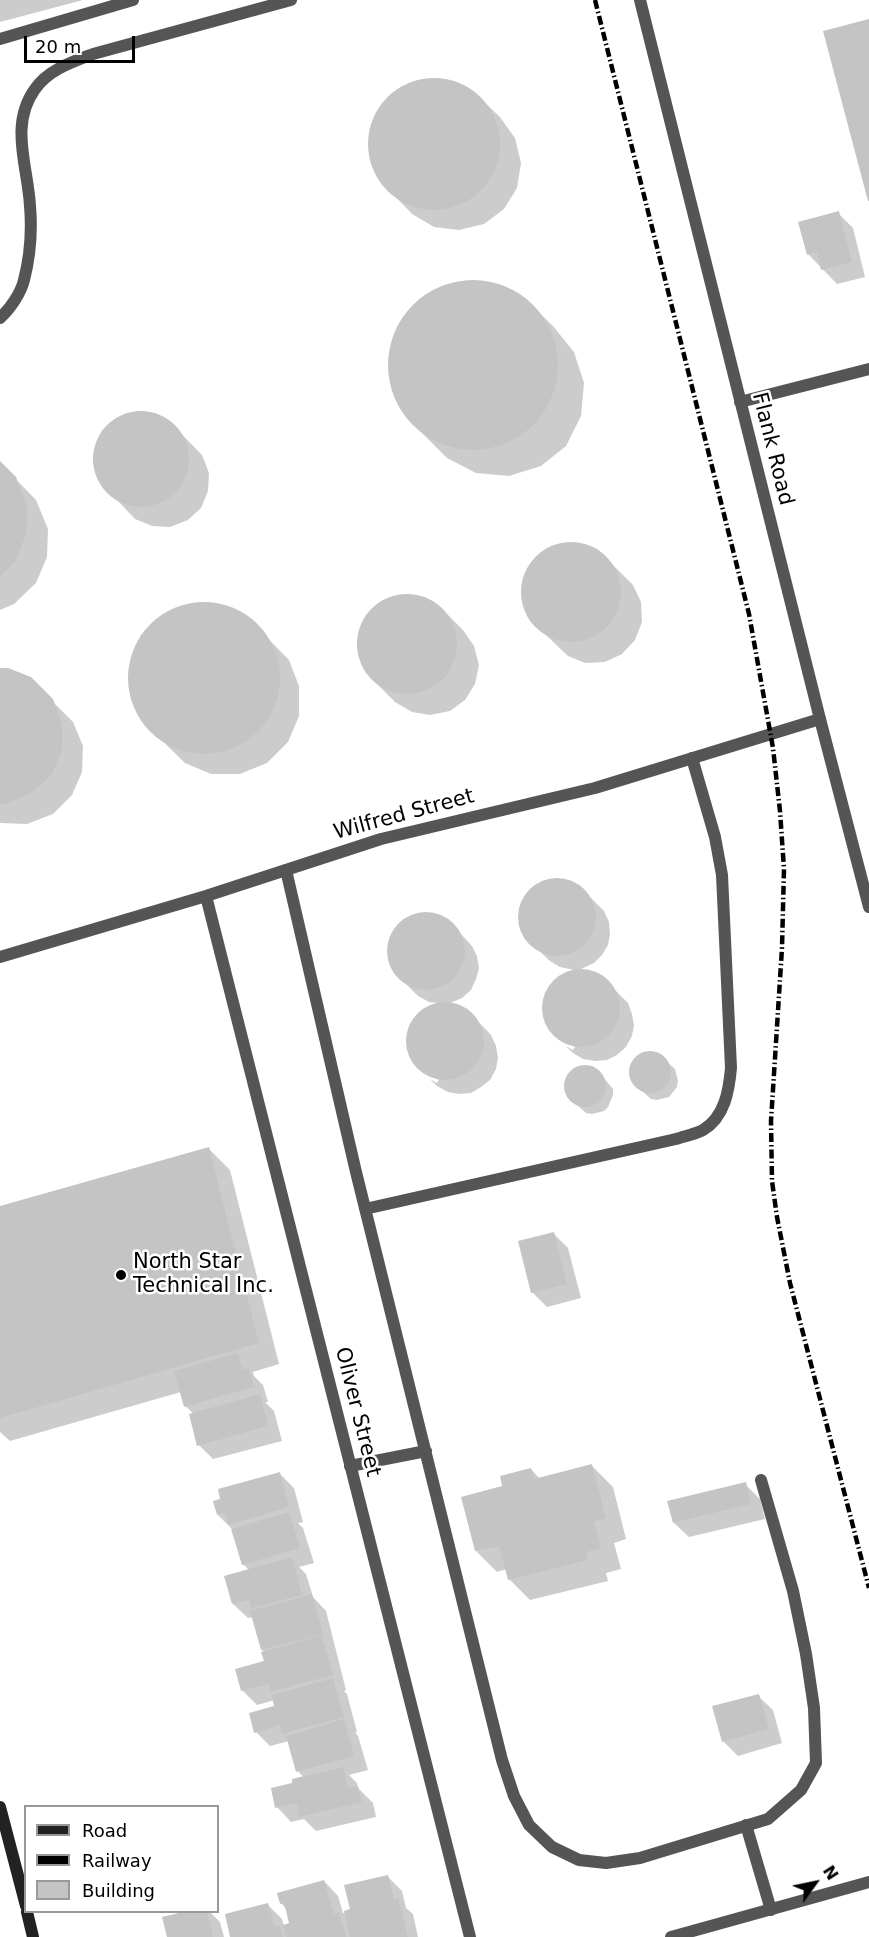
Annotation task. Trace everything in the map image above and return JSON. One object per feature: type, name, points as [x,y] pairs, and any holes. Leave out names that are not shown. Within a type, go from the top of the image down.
[{"type":"main road","points":[[0,1807],[24,1898]]},
{"type":"main road","points":[[27,1913],[33,1937]]},
{"type":"street","points":[[0,39],[133,0]]},
{"type":"street","points":[[0,318],[9,310],[24,282],[30,240],[30,206],[21,128],[25,107],[35,88],[52,72],[75,60],[291,0]]},
{"type":"street","name":"Flank Road","points":[[640,0],[869,908]]},
{"type":"street","points":[[741,402],[869,369]]},
{"type":"street","name":"Wilfred Street","points":[[0,957],[207,896],[381,839],[595,788],[820,719]]},
{"type":"street","points":[[365,1209],[676,1139],[704,1130],[721,1112],[729,1091],[731,1068],[722,875],[715,837],[692,758]]},
{"type":"street","points":[[286,870],[365,1209],[502,1761],[514,1796],[529,1825],[552,1847],[579,1860],[606,1863],[640,1858],[768,1819],[801,1790],[816,1762],[814,1708],[793,1591],[761,1480]]},
{"type":"street","name":"Oliver Street","points":[[207,896],[470,1937]]},
{"type":"street","points":[[350,1466],[426,1451]]},
{"type":"street","points":[[746,1825],[771,1910]]},
{"type":"street","points":[[672,1937],[869,1882]]},
{"type":"building","points":[[869,19],[869,201],[868,201],[823,31]]},
{"type":"building","points":[[434,78],[459,83],[480,98],[495,119],[500,144],[495,169],[480,190],[459,205],[434,210],[409,205],[388,190],[373,169],[368,144],[373,119],[388,98],[409,83]]},
{"type":"building","points":[[839,211],[852,262],[821,270],[817,252],[807,255],[798,222]]},
{"type":"building","points":[[473,280],[505,287],[533,305],[551,333],[558,365],[551,397],[533,425],[505,443],[473,450],[441,443],[413,425],[395,397],[388,365],[395,333],[413,305],[441,287]]},
{"type":"building","points":[[141,411],[159,415],[175,425],[185,441],[189,459],[185,477],[175,493],[159,503],[141,507],[123,503],[107,493],[97,477],[93,459],[97,441],[107,425],[123,415]]},
{"type":"building","points":[[0,461],[16,477],[27,507],[26,535],[15,562],[0,577]]},
{"type":"building","points":[[571,542],[590,545],[607,556],[618,573],[621,592],[618,611],[607,628],[590,639],[571,642],[552,639],[535,628],[524,611],[521,592],[524,573],[535,556],[552,545]]},
{"type":"building","points":[[407,594],[426,597],[443,608],[454,625],[457,644],[454,663],[443,680],[426,691],[407,694],[388,691],[371,680],[360,663],[357,644],[360,625],[371,608],[388,597]]},
{"type":"building","points":[[204,602],[233,608],[258,624],[274,649],[280,678],[274,707],[258,732],[233,748],[204,754],[175,748],[150,732],[134,707],[128,678],[134,649],[150,624],[175,608]]},
{"type":"building","points":[[0,668],[8,668],[31,677],[53,699],[62,724],[62,750],[52,774],[32,793],[5,804],[0,804]]},
{"type":"building","points":[[557,878],[572,881],[584,890],[593,902],[596,917],[593,932],[584,944],[572,953],[557,956],[542,953],[530,944],[521,932],[518,917],[521,902],[530,890],[542,881]]},
{"type":"building","points":[[426,912],[441,915],[453,924],[462,936],[465,951],[462,966],[453,978],[441,987],[426,990],[411,987],[399,978],[390,966],[387,951],[390,936],[399,924],[411,915]]},
{"type":"building","points":[[581,969],[596,972],[608,981],[617,993],[620,1008],[617,1023],[608,1035],[596,1044],[581,1047],[566,1044],[554,1035],[545,1023],[542,1008],[545,993],[554,981],[566,972]]},
{"type":"building","points":[[445,1002],[460,1005],[472,1014],[481,1026],[484,1041],[481,1056],[472,1068],[460,1077],[445,1080],[430,1077],[418,1068],[409,1056],[406,1041],[409,1026],[418,1014],[430,1005]]},
{"type":"building","points":[[650,1051],[658,1052],[665,1057],[670,1064],[670,1080],[665,1087],[658,1092],[650,1093],[642,1092],[635,1087],[630,1080],[629,1072],[630,1064],[635,1057],[642,1052]]},
{"type":"building","points":[[585,1065],[593,1066],[600,1071],[605,1078],[605,1094],[600,1101],[593,1106],[585,1107],[577,1106],[570,1101],[565,1094],[564,1086],[565,1078],[570,1071],[577,1066]]},
{"type":"building","name":"North Star Technical Inc.","points":[[209,1147],[259,1343],[0,1418],[0,1206]]},
{"type":"building","points":[[554,1232],[567,1284],[531,1293],[518,1241]]},
{"type":"building","points":[[238,1353],[243,1370],[249,1368],[254,1387],[184,1407],[174,1371]]},
{"type":"building","points":[[260,1394],[268,1426],[197,1446],[189,1414]]},
{"type":"building","points":[[592,1464],[606,1518],[594,1522],[601,1548],[586,1552],[587,1560],[508,1580],[499,1546],[475,1551],[461,1497],[502,1486],[500,1476],[531,1468],[534,1479]]},
{"type":"building","points":[[280,1472],[289,1507],[228,1525],[225,1513],[217,1515],[213,1501],[220,1499],[218,1489]]},
{"type":"building","points":[[746,1482],[751,1504],[673,1523],[667,1501]]},
{"type":"building","points":[[289,1512],[300,1548],[242,1565],[231,1529]]},
{"type":"building","points":[[292,1557],[302,1595],[251,1608],[249,1600],[232,1604],[224,1576]]},
{"type":"building","points":[[312,1594],[323,1634],[261,1650],[250,1611]]},
{"type":"building","points":[[322,1635],[333,1675],[271,1692],[269,1684],[241,1691],[235,1669],[264,1661],[261,1652]]},
{"type":"building","points":[[333,1678],[344,1717],[282,1734],[280,1725],[254,1733],[249,1713],[274,1706],[272,1695]]},
{"type":"building","points":[[759,1694],[769,1729],[722,1742],[712,1706]]},
{"type":"building","points":[[344,1719],[354,1756],[296,1772],[286,1736]]},
{"type":"building","points":[[343,1767],[348,1788],[358,1786],[362,1802],[299,1817],[297,1803],[275,1808],[271,1788],[292,1783],[292,1779]]},
{"type":"building","points":[[388,1875],[394,1899],[398,1898],[408,1937],[350,1937],[344,1911],[350,1909],[344,1885]]},
{"type":"building","points":[[324,1880],[334,1914],[339,1912],[346,1937],[286,1937],[283,1925],[289,1923],[284,1903],[280,1904],[277,1893]]},
{"type":"building","points":[[268,1903],[275,1927],[280,1925],[283,1937],[230,1937],[225,1914]]},
{"type":"building","points":[[179,1913],[207,1913],[213,1937],[167,1937],[162,1917]]},
{"type":"railway","points":[[595,0],[749,614],[773,748],[784,869],[782,948],[771,1121],[772,1181],[790,1283],[869,1588]]},
{"type":"place","name":"North Star Technical Inc.","points":[[121,1275]]}]
